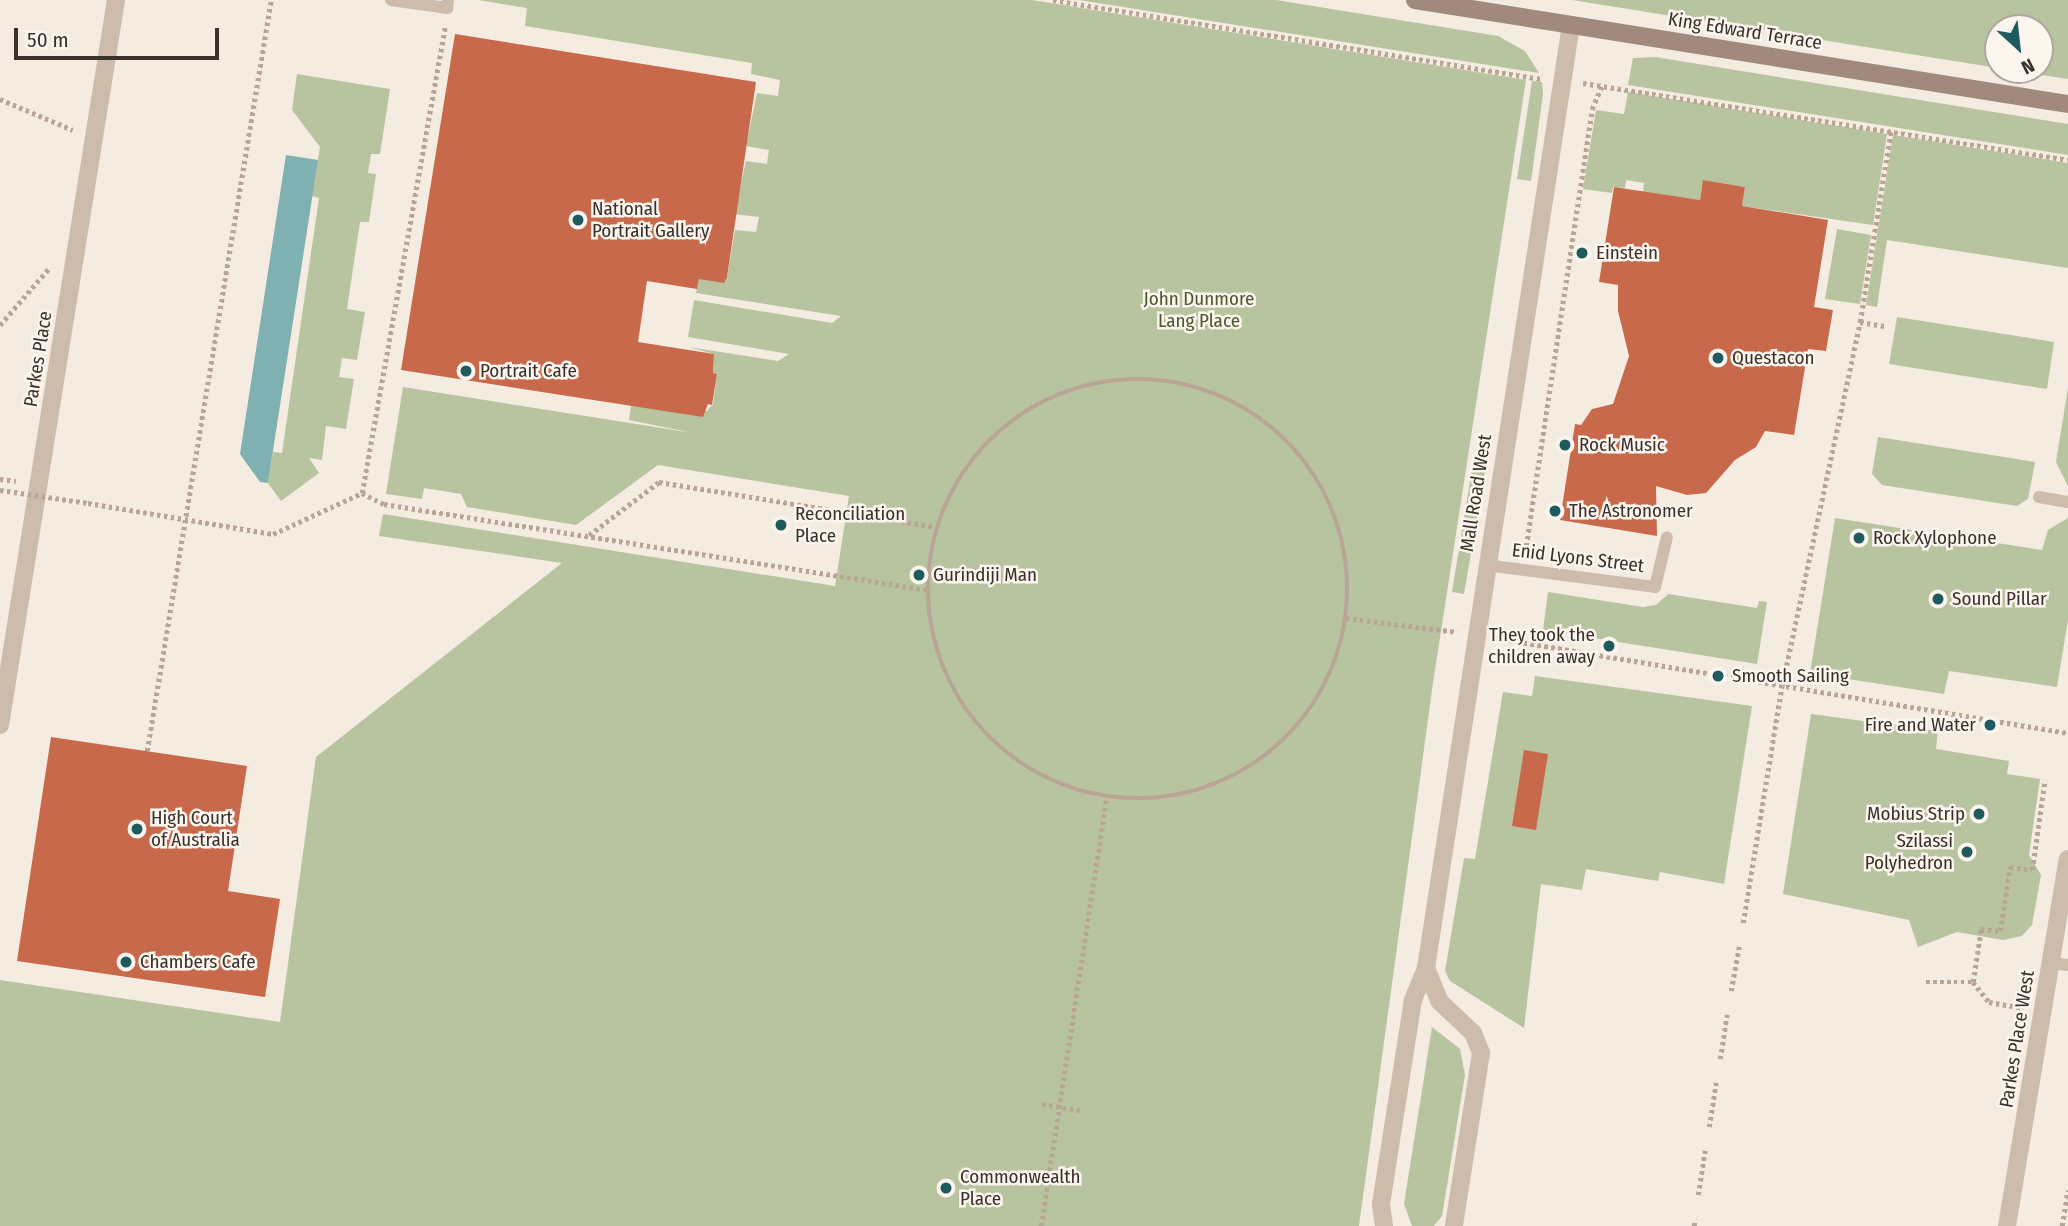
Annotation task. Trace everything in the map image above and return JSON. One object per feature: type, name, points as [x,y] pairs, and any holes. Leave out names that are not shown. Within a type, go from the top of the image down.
[{"type":"main road","name":"King Edward Terrace","points":[[1415,0],[2068,104]]},
{"type":"street","name":"Parkes Place","points":[[0,725],[116,0]]},
{"type":"street","name":"Mall Road West","points":[[1384,1226],[1381,1204],[1411,1014],[1426,968],[1486,565],[1572,25]]},
{"type":"street","name":"Parkes Place West","points":[[2007,1226],[2059,964],[2068,859]]},
{"type":"street","points":[[1426,968],[1439,1002],[1473,1033],[1481,1053],[1454,1226]]},
{"type":"lane","points":[[391,0],[447,8],[448,0]]},
{"type":"lane","points":[[2039,497],[2068,502]]},
{"type":"lane","name":"Enid Lyons Street","points":[[1486,565],[1655,587],[1667,537]]},
{"type":"path","points":[[147,751],[183,519],[271,0]]},
{"type":"path","points":[[1053,0],[2068,160]]},
{"type":"path","points":[[362,493],[445,25]]},
{"type":"path","points":[[1526,531],[1592,109],[1602,85]]},
{"type":"path","points":[[0,99],[77,131]]},
{"type":"path","points":[[1743,923],[1783,686],[1860,322],[1891,131]]},
{"type":"path","points":[[0,326],[55,261]]},
{"type":"path","points":[[1860,322],[1885,326]]},
{"type":"path","points":[[1142,380],[1183,384],[1220,396],[1257,416],[1310,468],[1331,505],[1344,546],[1349,585],[1346,618],[1322,691],[1291,733],[1261,759],[1227,779],[1186,793],[1107,796],[1038,774],[979,726],[943,666],[930,624],[928,590],[938,527],[970,465],[1003,430],[1032,409],[1067,393],[1107,382],[1142,380]]},
{"type":"path","points":[[0,479],[19,482]]},
{"type":"path","points":[[588,536],[659,482],[938,527]]},
{"type":"path","points":[[0,490],[273,534],[362,493]]},
{"type":"path","points":[[362,493],[384,504],[928,590]]},
{"type":"path","points":[[1346,618],[1476,635],[2068,733]]},
{"type":"path","points":[[2033,1010],[1989,1002],[1973,982],[1981,929],[2000,931],[2010,867],[2032,870],[2045,780]]},
{"type":"path","points":[[1041,1226],[1107,796]]},
{"type":"path","points":[[1731,991],[1739,947]]},
{"type":"path","points":[[1926,982],[1973,982]]},
{"type":"path","points":[[1720,1059],[1727,1015]]},
{"type":"path","points":[[1709,1127],[1716,1083]]},
{"type":"path","points":[[1042,1104],[1080,1110]]},
{"type":"path","points":[[1698,1195],[1705,1151]]},
{"type":"path","points":[[2062,1226],[2068,1190]]},
{"type":"path","points":[[1694,1226],[1695,1219]]},
{"type":"green space","name":"John Dunmore Lang Place","points":[[478,0],[1032,0],[1526,80],[1433,683],[1359,1226],[0,1226],[0,980],[280,1022],[316,757],[562,563],[379,536],[383,514],[835,586],[849,496],[658,465],[576,525],[467,507],[461,494],[424,488],[422,499],[386,494],[403,387],[693,433],[629,420],[631,406],[707,411],[713,404],[717,374],[713,373],[714,354],[688,347],[778,361],[789,354],[688,337],[694,300],[832,323],[841,316],[696,293],[699,279],[727,277],[735,230],[756,232],[759,217],[734,214],[746,161],[767,164],[769,150],[746,146],[757,93],[778,96],[780,80],[751,74],[752,63],[525,26],[527,8]]},
{"type":"green space","points":[[1079,0],[1276,0],[1498,36],[1525,51],[1539,73]]},
{"type":"green space","points":[[1572,0],[2068,0],[2068,79],[2054,77],[2054,14],[1984,14],[1984,66]]},
{"type":"green space","points":[[1655,57],[2068,124],[2068,155],[1628,85],[1633,58]]},
{"type":"green space","points":[[297,74],[390,89],[380,154],[371,154],[368,173],[376,174],[369,222],[360,222],[347,309],[365,312],[357,360],[342,358],[339,377],[354,379],[346,429],[326,426],[322,460],[309,458],[319,473],[281,501],[268,483],[273,452],[282,453],[319,198],[312,196],[320,147],[292,110]]},
{"type":"green space","points":[[1532,81],[1542,82],[1543,94],[1531,181],[1517,179]]},
{"type":"green space","points":[[1628,92],[1887,134],[1873,225],[1742,206],[1745,187],[1703,180],[1700,200],[1643,192],[1644,183],[1626,180],[1625,188],[1613,187],[1612,193],[1583,189],[1596,110],[1624,114]]},
{"type":"green space","points":[[1893,135],[2068,163],[2068,268],[1887,240],[1877,307],[1866,305]]},
{"type":"green space","points":[[1837,229],[1871,235],[1860,304],[1825,299]]},
{"type":"green space","points":[[1897,317],[2054,342],[2047,389],[1889,364]]},
{"type":"green space","points":[[2068,388],[2068,486],[2056,462]]},
{"type":"green space","points":[[1878,437],[2035,462],[2028,499],[2017,506],[1882,485],[1872,474]]},
{"type":"green space","points":[[1473,463],[1486,465],[1464,594],[1452,592]]},
{"type":"green space","points":[[1835,518],[2042,550],[2048,530],[2068,518],[2068,620],[2057,687],[1949,671],[1944,694],[1810,673]]},
{"type":"green space","points":[[1548,592],[1643,607],[1656,605],[1668,594],[1757,608],[1759,601],[1767,602],[1757,664],[1543,630]]},
{"type":"green space","points":[[1535,676],[1752,706],[1724,884],[1660,872],[1658,881],[1586,869],[1582,890],[1541,884],[1524,1028],[1450,981],[1445,971],[1464,858],[1475,859],[1503,692],[1532,696]]},
{"type":"green space","points":[[1811,714],[1938,731],[1936,749],[2009,761],[2007,774],[2040,779],[2029,855],[2041,875],[2032,925],[2022,936],[2003,940],[1957,932],[1918,947],[1909,920],[1783,894]]},
{"type":"green space","points":[[1432,1027],[1460,1049],[1465,1075],[1442,1216],[1434,1226],[1412,1226],[1404,1204]]},
{"type":"water","points":[[286,155],[318,160],[268,483],[260,482],[240,454]]},
{"type":"building","name":"National Portrait Gallery","points":[[455,34],[756,82],[724,283],[699,279],[697,289],[647,281],[638,342],[714,354],[713,373],[717,374],[712,405],[708,404],[703,417],[401,370]]},
{"type":"building","name":"Questacon","points":[[1703,180],[1745,187],[1742,206],[1828,220],[1814,307],[1833,310],[1826,351],[1808,349],[1794,435],[1765,431],[1756,447],[1735,460],[1706,493],[1687,495],[1656,486],[1657,536],[1560,520],[1575,424],[1581,425],[1592,409],[1613,404],[1629,356],[1618,311],[1618,285],[1599,282],[1614,187],[1700,200]]},
{"type":"building","name":"High Court of Australia","points":[[51,737],[247,766],[228,891],[280,899],[265,997],[17,961]]},
{"type":"building","points":[[1524,750],[1548,754],[1536,830],[1512,826]]},
{"type":"place","name":"National Portrait Gallery","points":[[578,220]]},
{"type":"place","name":"Einstein","points":[[1582,253]]},
{"type":"place","name":"Questacon","points":[[1718,358]]},
{"type":"place","name":"Portrait Cafe","points":[[466,371]]},
{"type":"place","name":"Rock Music","points":[[1565,445]]},
{"type":"place","name":"The Astronomer","points":[[1555,511]]},
{"type":"place","name":"Reconciliation Place","points":[[781,525]]},
{"type":"place","name":"Rock Xylophone","points":[[1859,538]]},
{"type":"place","name":"Gurindiji Man","points":[[919,575]]},
{"type":"place","name":"Sound Pillar","points":[[1938,599]]},
{"type":"place","name":"They took the children away","points":[[1609,646]]},
{"type":"place","name":"Smooth Sailing","points":[[1718,676]]},
{"type":"place","name":"Fire and Water","points":[[1990,725]]},
{"type":"place","name":"Mobius Strip","points":[[1979,814]]},
{"type":"place","name":"High Court of Australia","points":[[137,829]]},
{"type":"place","name":"Szilassi Polyhedron","points":[[1967,852]]},
{"type":"place","name":"Chambers Cafe","points":[[126,962]]},
{"type":"place","name":"Commonwealth Place","points":[[946,1188]]}]
